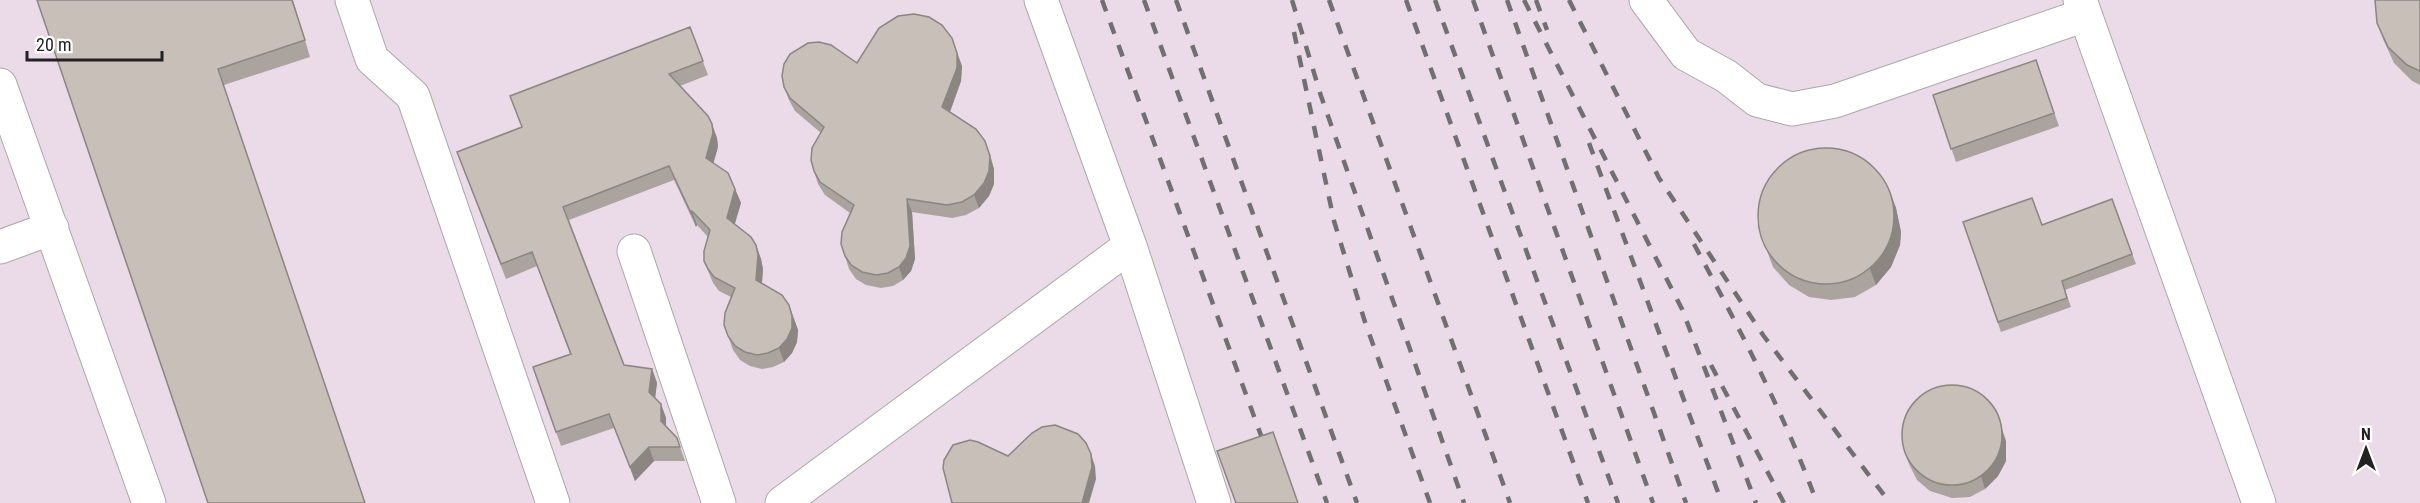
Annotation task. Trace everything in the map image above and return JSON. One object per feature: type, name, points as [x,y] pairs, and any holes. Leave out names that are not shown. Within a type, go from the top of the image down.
[{"type":"lane","points":[[352,0],[372,59],[413,96],[553,503]]},
{"type":"lane","points":[[1041,0],[1130,246],[1214,503]]},
{"type":"lane","points":[[1646,0],[1686,54],[1726,76],[1757,100],[1792,109],[1835,101],[2082,8],[2259,503]]},
{"type":"lane","points":[[0,86],[149,503]]},
{"type":"lane","points":[[0,248],[52,228]]},
{"type":"lane","points":[[782,503],[1130,246]]},
{"type":"lane","points":[[634,251],[719,503]]},
{"type":"shaded area","points":[[0,0],[2420,0],[2420,503],[0,503]]},
{"type":"building","points":[[37,0],[292,0],[305,40],[218,69],[365,503],[208,503]]},
{"type":"building","points":[[2375,0],[2420,0],[2420,71],[2407,65],[2388,47],[2377,23]]},
{"type":"building","points":[[914,14],[929,17],[942,25],[952,38],[957,53],[957,68],[942,107],[976,129],[985,141],[990,156],[989,171],[984,183],[974,195],[962,202],[947,205],[907,199],[910,246],[906,258],[899,267],[888,273],[876,275],[862,272],[851,265],[845,256],[841,244],[842,232],[854,205],[820,182],[811,160],[812,148],[824,127],[790,98],[784,87],[782,76],[784,64],[790,54],[808,43],[819,42],[831,45],[857,63],[879,28],[898,16]]},
{"type":"building","points":[[690,27],[703,61],[669,74],[708,116],[712,124],[713,133],[706,158],[728,173],[735,189],[727,218],[751,237],[756,245],[758,255],[756,280],[782,295],[789,305],[792,328],[787,339],[779,348],[768,353],[757,355],[735,346],[724,325],[725,313],[735,288],[714,277],[708,269],[704,261],[704,251],[710,230],[692,211],[691,213],[669,166],[563,207],[624,365],[652,369],[649,392],[661,404],[661,421],[677,438],[680,447],[649,447],[630,467],[609,414],[556,432],[533,367],[571,354],[532,252],[501,264],[457,152],[522,127],[510,96]]},
{"type":"building","points":[[2036,60],[2054,113],[1951,149],[1933,95]]},
{"type":"building","points":[[1826,148],[1852,153],[1874,168],[1889,190],[1894,216],[1889,242],[1874,264],[1852,279],[1826,284],[1800,279],[1778,264],[1763,242],[1758,216],[1763,190],[1778,168],[1800,153]]},
{"type":"building","points":[[2032,198],[2042,225],[2112,199],[2132,254],[2062,281],[2067,298],[1998,322],[1963,222]]},
{"type":"building","points":[[1952,385],[1980,393],[1994,407],[2002,435],[1994,463],[1980,477],[1952,485],[1924,477],[1910,463],[1902,435],[1910,407],[1924,393]]},
{"type":"building","points":[[1055,425],[1078,434],[1086,443],[1091,454],[1092,467],[1082,503],[952,503],[943,468],[944,460],[953,445],[970,440],[1008,456],[1032,433],[1042,427]]},
{"type":"building","points":[[1273,432],[1298,503],[1236,503],[1217,451]]},
{"type":"railway","points":[[1102,0],[1267,452]]},
{"type":"railway","points":[[1144,0],[1327,503]]},
{"type":"railway","points":[[1176,0],[1357,503]]},
{"type":"railway","points":[[1292,0],[1321,96],[1464,503]]},
{"type":"railway","points":[[1329,0],[1510,503]]},
{"type":"railway","points":[[1406,0],[1588,503]]},
{"type":"railway","points":[[1435,0],[1618,503]]},
{"type":"railway","points":[[1473,0],[1653,503]]},
{"type":"railway","points":[[1507,0],[1686,503]]},
{"type":"railway","points":[[1524,0],[1682,309],[1756,503]]},
{"type":"railway","points":[[1536,0],[1547,30]]},
{"type":"railway","points":[[1569,0],[1659,178],[1763,335],[1890,503]]},
{"type":"railway","points":[[1294,32],[1334,221],[1365,322],[1430,503]]},
{"type":"railway","points":[[1589,143],[1722,503]]},
{"type":"railway","points":[[1694,244],[1775,404],[1817,503]]},
{"type":"railway","points":[[1711,365],[1784,503]]}]
